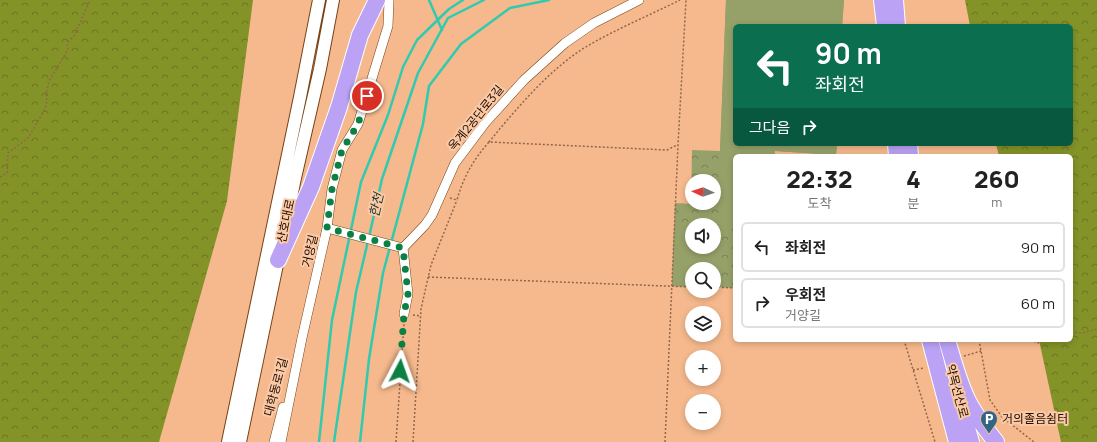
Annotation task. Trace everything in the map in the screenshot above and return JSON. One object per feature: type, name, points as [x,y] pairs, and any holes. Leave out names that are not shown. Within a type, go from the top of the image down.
[{"type":"highway","points":[[278,260],[311,187],[339,107],[360,35],[377,0]]},
{"type":"highway","points":[[883,0],[885,24]]},
{"type":"highway","points":[[895,0],[897,24]]},
{"type":"highway","name":"약목선산로","points":[[931,342],[957,442]]},
{"type":"highway","name":"약목선산로","points":[[944,342],[971,442]]},
{"type":"highway","points":[[948,342],[966,398],[996,442]]},
{"type":"street","name":"산호대로","points":[[228,442],[319,0]]},
{"type":"street","name":"산호대로","points":[[240,442],[320,69],[333,0]]},
{"type":"street","name":"거양길","points":[[281,442],[302,338],[331,230],[332,189],[342,150],[358,124],[388,26],[389,0]]},
{"type":"street","name":"옥계2공단로3길","points":[[400,247],[425,225],[432,215],[455,163],[485,123],[524,80],[565,43],[594,23],[639,0]]},
{"type":"street","points":[[331,230],[400,247],[408,294],[404,314]]},
{"type":"street","name":"대학동로1길","points":[[274,442],[302,338]]},
{"type":"street","points":[[244,418],[247,442]]},
{"type":"path","points":[[0,177],[7,173],[8,153],[28,138],[45,109],[49,82],[68,50],[67,43],[74,36],[90,0]]},
{"type":"path","points":[[413,442],[421,309],[431,265],[457,200],[464,177],[471,165],[514,113],[546,80],[579,52],[601,39],[680,0]]},
{"type":"path","points":[[665,442],[686,0]]},
{"type":"path","points":[[489,142],[667,150],[678,145]]},
{"type":"path","points":[[440,196],[457,200]]},
{"type":"path","points":[[428,278],[685,287]]},
{"type":"path","points":[[721,287],[733,288]]},
{"type":"path","points":[[396,442],[404,314]]},
{"type":"path","points":[[1073,332],[1082,333],[1097,329]]},
{"type":"path","points":[[905,342],[935,442]]},
{"type":"path","points":[[979,342],[990,400],[1002,417],[1034,442]]},
{"type":"path","points":[[958,358],[981,351]]},
{"type":"path","points":[[913,370],[928,367]]},
{"type":"green space","points":[[0,0],[253,0],[227,201],[159,442],[0,442]]},
{"type":"green space","points":[[726,0],[844,0],[842,24],[733,24],[733,146],[837,146],[836,154],[775,151],[774,154],[733,154],[733,288],[721,287],[721,262],[685,262],[685,287],[672,286],[675,203],[685,204],[685,210],[721,210],[721,174],[692,174],[692,150],[720,151]]},
{"type":"green space","points":[[726,0],[844,0],[842,24],[733,24],[733,146],[837,146],[836,154],[775,151],[774,154],[733,154],[733,228],[721,228],[720,151]]},
{"type":"green space","points":[[965,0],[1097,0],[1097,442],[1061,442],[1039,342],[1073,342],[1073,154],[998,154],[996,146],[1073,146],[1073,24],[970,24]]},
{"type":"green space","points":[[674,227],[685,227],[685,254],[719,254],[718,262],[685,262],[685,287],[672,286]]},
{"type":"waterway","points":[[429,0],[442,30]]},
{"type":"waterway","points":[[319,442],[332,320],[361,182],[388,115],[403,67],[417,40],[449,9],[463,0]]},
{"type":"waterway","name":"한천","points":[[369,237],[382,179],[418,73],[448,18],[484,0]]},
{"type":"waterway","points":[[360,442],[369,359],[383,273],[423,124],[429,86],[461,44],[510,8],[549,0]]},
{"type":"waterway","name":"한천","points":[[334,442],[356,292],[368,241]]},
{"type":"place","name":"거의졸음쉼터","points":[[989,434]]},
{"type":"route","points":[[367,96],[358,124],[342,150],[332,189],[327,228],[403,248],[408,294],[404,314],[400,371]]}]
